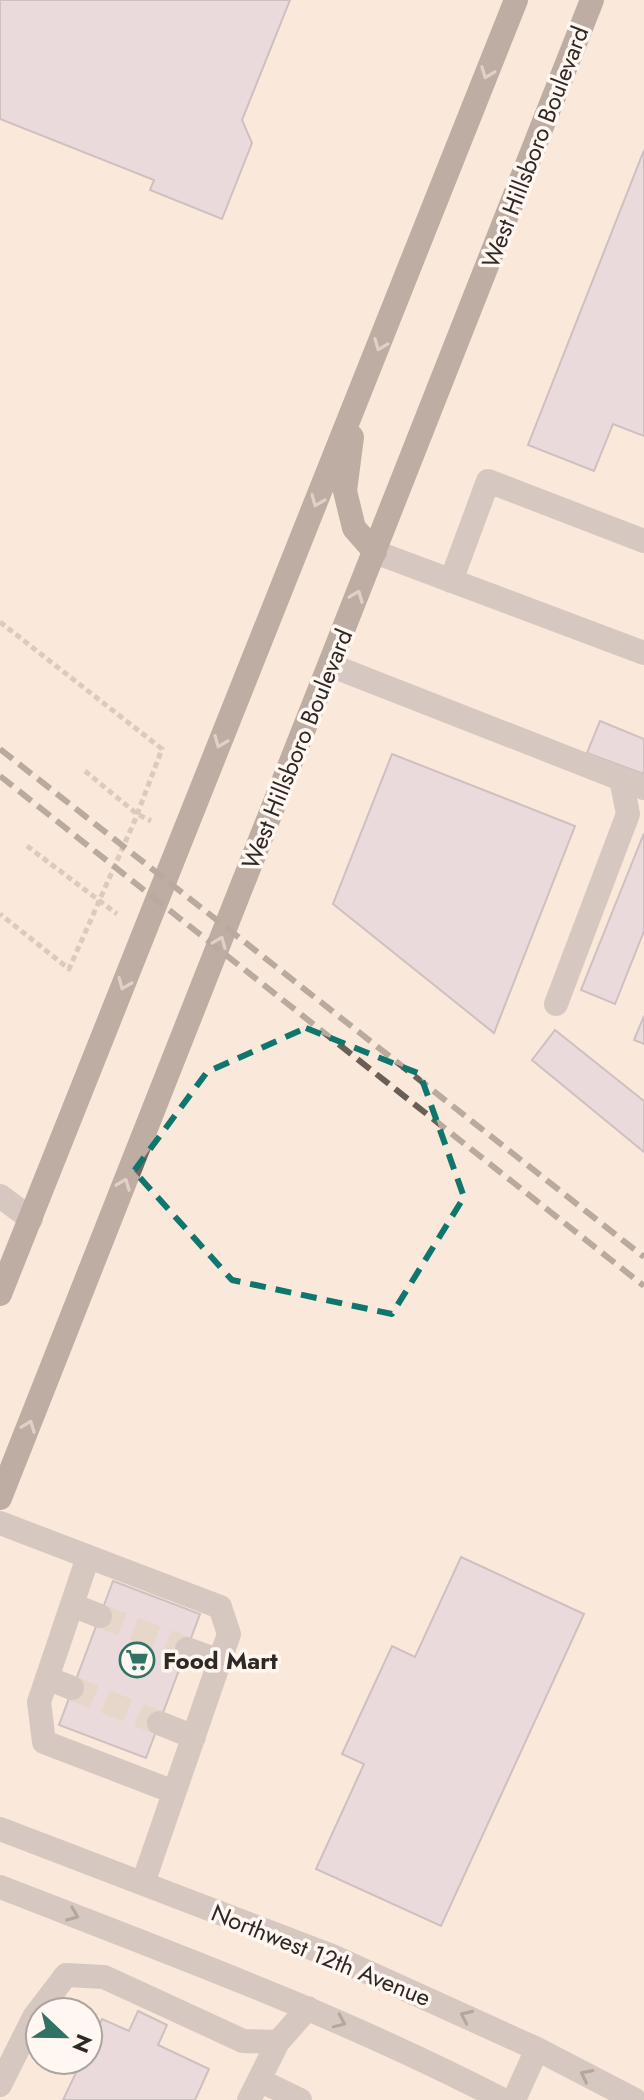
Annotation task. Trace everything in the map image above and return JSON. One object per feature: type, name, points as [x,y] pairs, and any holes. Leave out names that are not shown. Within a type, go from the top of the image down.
[{"type":"main road","points":[[0,1294],[516,0]]},
{"type":"main road","name":"West Hillsboro Boulevard","points":[[0,1498],[592,0]]},
{"type":"main road","points":[[357,403],[345,491],[354,528],[375,552]]},
{"type":"street","points":[[451,581],[488,481],[644,541]]},
{"type":"street","points":[[375,552],[644,653]]},
{"type":"street","points":[[330,665],[632,784],[628,814],[556,1004]]},
{"type":"street","points":[[0,1196],[31,1219]]},
{"type":"street","points":[[0,1523],[220,1607],[229,1634],[143,1883]]},
{"type":"street","points":[[88,1557],[39,1702],[44,1742],[174,1792]]},
{"type":"street","points":[[72,1605],[100,1616]]},
{"type":"street","points":[[187,1649],[220,1661]]},
{"type":"street","points":[[47,1678],[72,1688]]},
{"type":"street","points":[[159,1723],[194,1737]]},
{"type":"street","name":"Northwest 12th Avenue","points":[[0,1829],[332,1956],[537,2049],[635,2100]]},
{"type":"street","points":[[0,1887],[308,2008],[428,2061],[503,2100]]},
{"type":"street","points":[[0,2085],[34,2017],[66,1975],[104,1977],[243,2041],[278,2042]]},
{"type":"street","points":[[300,2100],[254,2090],[278,2042],[308,2008]]},
{"type":"street","points":[[514,2100],[537,2049]]},
{"type":"path","points":[[0,622],[162,749],[69,969],[0,914]]},
{"type":"path","points":[[85,771],[137,814],[151,821]]},
{"type":"path","points":[[27,846],[117,914]]},
{"type":"highlighted area","points":[[306,1028],[420,1074],[464,1197],[392,1314],[232,1280],[134,1171],[207,1072]]},
{"type":"building","points":[[0,0],[290,0],[242,120],[252,143],[222,219],[150,190],[154,180],[0,119]]},
{"type":"building","points":[[644,150],[644,436],[613,424],[594,471],[528,445]]},
{"type":"building","points":[[600,721],[644,739],[644,774],[587,753]]},
{"type":"building","points":[[392,754],[575,826],[494,1033],[333,904]]},
{"type":"building","points":[[644,833],[644,931],[615,1004],[581,990]]},
{"type":"building","points":[[644,1016],[644,1044],[634,1040]]},
{"type":"building","points":[[555,1030],[644,1101],[644,1152],[532,1060]]},
{"type":"building","points":[[461,1557],[584,1614],[441,1926],[316,1869],[364,1764],[342,1754],[392,1646],[415,1657]]},
{"type":"building","points":[[113,1581],[200,1614],[146,1758],[59,1725]]},
{"type":"building","points":[[138,2011],[167,2025],[158,2045],[209,2069],[195,2100],[63,2100],[74,2076],[104,2076],[104,2020],[129,2031]]},
{"type":"tunnel","points":[[100,1616],[187,1649]]},
{"type":"tunnel","points":[[72,1688],[159,1723]]},
{"type":"railway","points":[[0,749],[644,1257]]},
{"type":"railway","points":[[0,776],[644,1286]]},
{"type":"place","name":"Food Mart","points":[[137,1660]]}]
